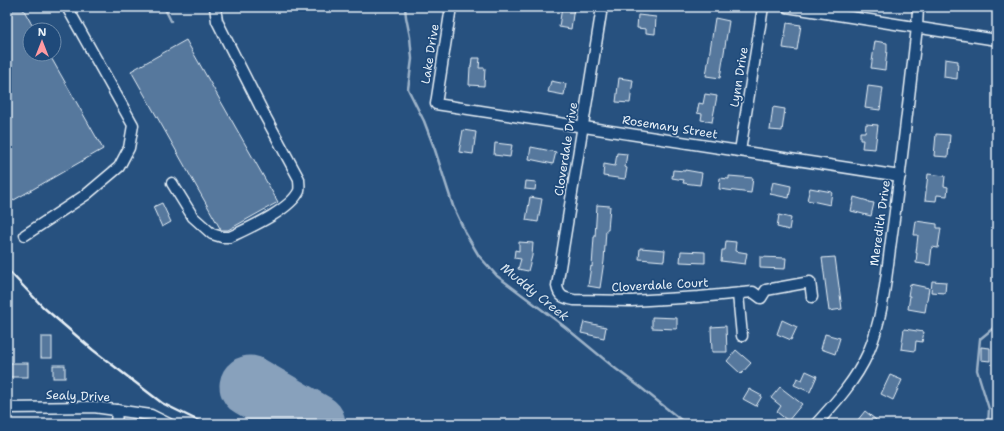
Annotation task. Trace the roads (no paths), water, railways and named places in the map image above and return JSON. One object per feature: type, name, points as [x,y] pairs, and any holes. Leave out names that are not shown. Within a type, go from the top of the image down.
[{"type":"street","points":[[25,235],[87,194],[119,167],[128,148],[133,125],[67,7]]},
{"type":"street","points":[[172,183],[192,217],[212,234],[222,237],[230,237],[273,214],[294,199],[300,189],[299,179],[217,21],[215,7]]},
{"type":"street","name":"Lake Drive","points":[[436,104],[451,7]]},
{"type":"street","name":"Cloverdale Drive","points":[[560,295],[557,286],[602,7]]},
{"type":"street","name":"Lynn Drive","points":[[740,151],[764,7]]},
{"type":"street","points":[[787,7],[997,40]]},
{"type":"street","name":"Meredith Drive","points":[[816,424],[847,389],[867,354],[881,307],[900,176],[918,7]]},
{"type":"street","name":"Rosemary Street","points":[[436,104],[900,176]]},
{"type":"street","name":"Cloverdale Court","points":[[560,295],[574,300],[631,301],[753,292],[761,298],[766,290],[810,282],[812,297]]},
{"type":"street","points":[[738,294],[742,336]]},
{"type":"street","name":"Sealy Drive","points":[[7,408],[94,407],[151,415],[169,424]]},
{"type":"street","points":[[116,424],[117,410]]},
{"type":"waterway","name":"Muddy Creek","points":[[164,7],[171,21]]},
{"type":"waterway","name":"Muddy Creek","points":[[405,7],[412,59],[408,89],[424,121],[453,206],[466,234],[479,256],[497,276],[565,327],[686,424]]},
{"type":"waterway","points":[[995,53],[997,57]]},
{"type":"waterway","points":[[988,424],[989,409],[977,370],[980,339],[997,325]]},
{"type":"railway","points":[[7,269],[43,307],[93,350],[162,403],[205,424]]}]
